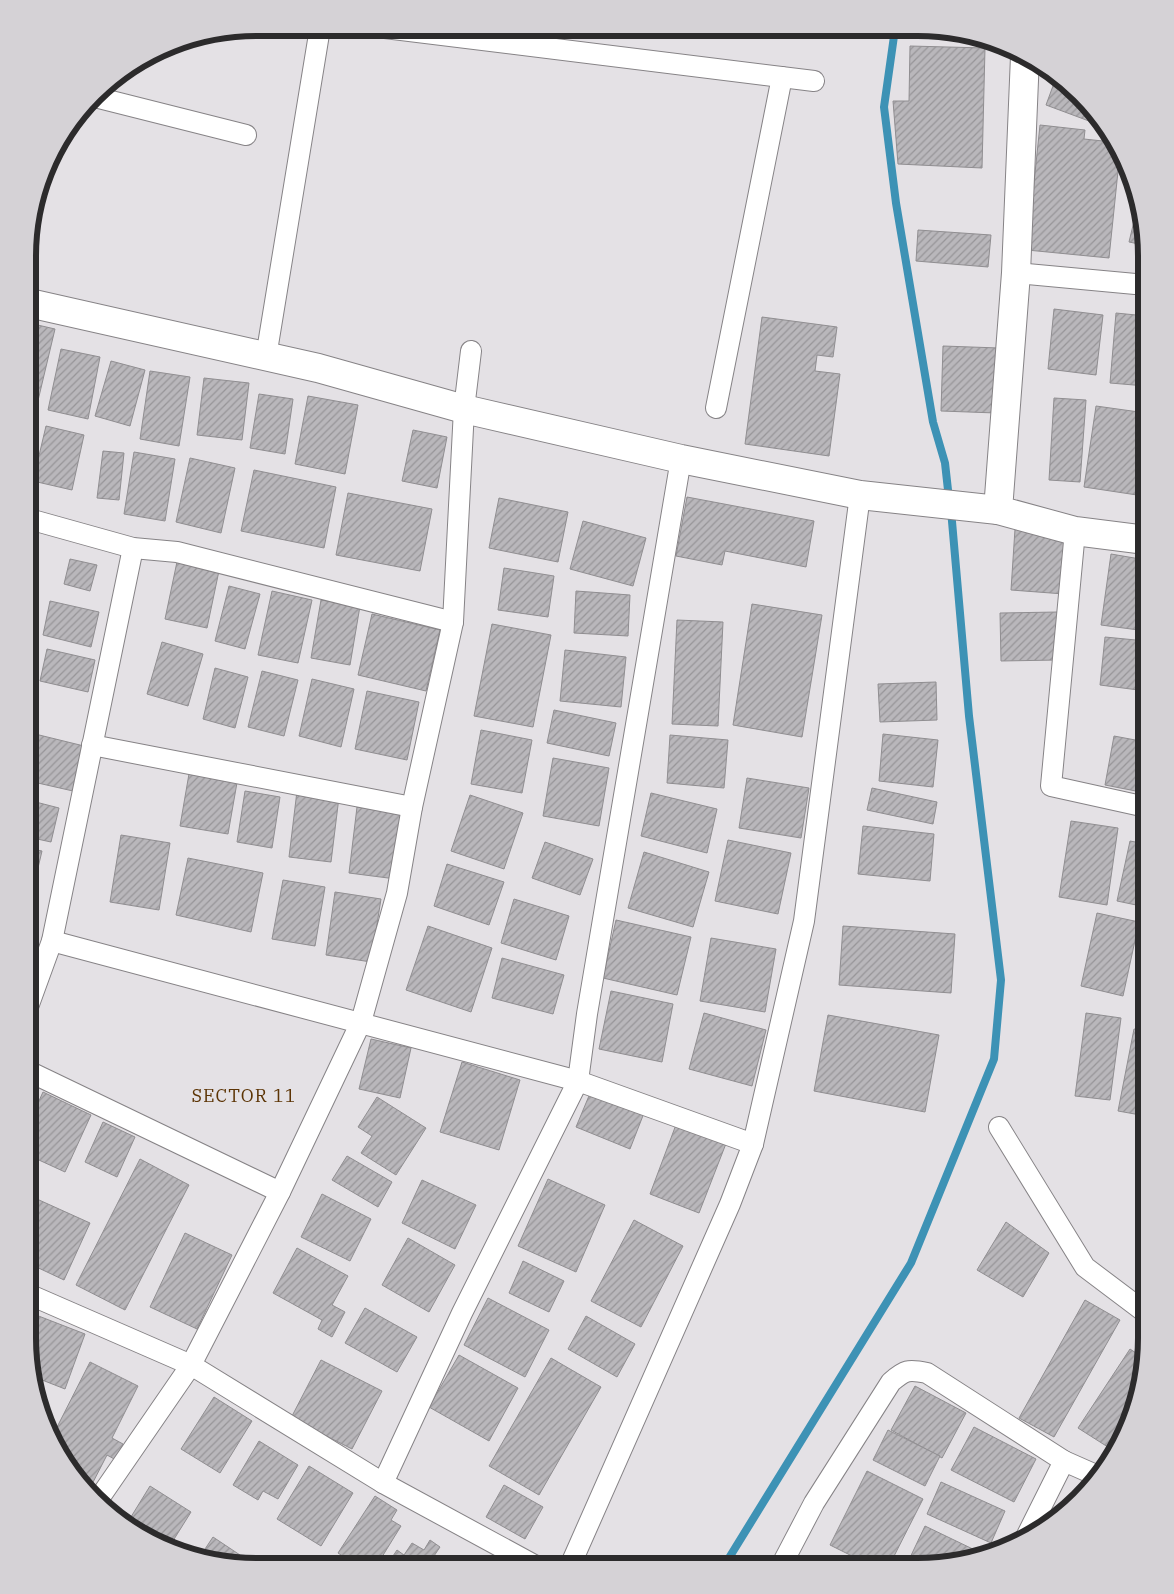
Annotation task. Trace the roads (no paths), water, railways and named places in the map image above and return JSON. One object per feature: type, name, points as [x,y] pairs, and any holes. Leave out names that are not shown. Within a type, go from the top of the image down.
[{"type":"street","points":[[266,357],[319,36]]},
{"type":"street","points":[[450,36],[814,81]]},
{"type":"street","points":[[998,510],[1016,273],[1024,64]]},
{"type":"street","points":[[716,408],[782,77]]},
{"type":"street","points":[[103,99],[246,136]]},
{"type":"street","points":[[1016,273],[1138,285]]},
{"type":"street","points":[[36,305],[318,368],[464,409],[680,460],[860,495],[998,510],[1075,531],[1138,539]]},
{"type":"street","points":[[102,1494],[191,1364],[280,1192],[362,1022],[397,893],[412,807],[453,622],[464,409],[471,351]]},
{"type":"street","points":[[383,1483],[462,1314],[578,1081],[587,1014],[680,460]]},
{"type":"street","points":[[574,1558],[730,1204],[754,1144],[804,921],[860,495]]},
{"type":"street","points":[[36,521],[133,548],[177,552],[453,622]]},
{"type":"street","points":[[1075,531],[1051,786],[1138,805]]},
{"type":"street","points":[[36,985],[52,941],[133,548]]},
{"type":"street","points":[[92,745],[412,807]]},
{"type":"street","points":[[52,941],[578,1081],[754,1144]]},
{"type":"street","points":[[36,1075],[280,1192]]},
{"type":"street","points":[[999,1127],[1085,1267],[1138,1307]]},
{"type":"street","points":[[36,1297],[191,1364],[383,1483],[521,1558]]},
{"type":"street","points":[[784,1558],[814,1503],[891,1382],[902,1372],[912,1369],[927,1373],[1064,1461],[1091,1473]]},
{"type":"street","points":[[1032,1526],[1064,1461]]},
{"type":"waterway","points":[[894,36],[884,107],[896,203],[933,422],[945,463],[949,499]]},
{"type":"waterway","points":[[729,1558],[911,1263],[994,1059],[1001,980],[969,716],[951,510]]},
{"type":"district","name":"SECTOR 11","points":[[244,1095]]}]
